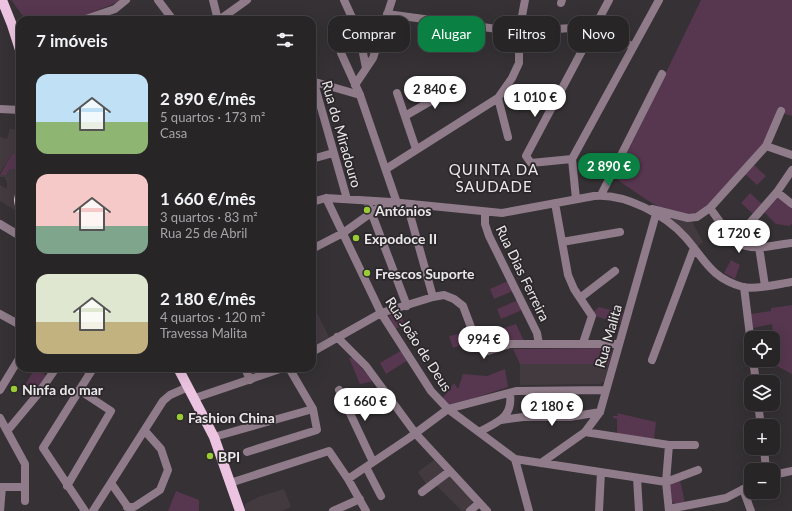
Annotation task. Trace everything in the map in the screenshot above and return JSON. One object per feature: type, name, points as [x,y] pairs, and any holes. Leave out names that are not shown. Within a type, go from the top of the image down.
[{"type":"main road","points":[[2,0],[16,38]]},
{"type":"main road","points":[[180,372],[214,437],[240,511]]},
{"type":"street","points":[[95,16],[115,9],[126,0]]},
{"type":"street","points":[[158,0],[170,16]]},
{"type":"street","points":[[213,0],[218,16]]},
{"type":"street","points":[[225,16],[247,0]]},
{"type":"street","points":[[344,0],[360,33],[366,68]]},
{"type":"street","points":[[355,85],[373,58],[392,0]]},
{"type":"street","points":[[522,16],[525,0]]},
{"type":"street","points":[[601,16],[610,0]]},
{"type":"street","points":[[576,199],[572,158],[659,0]]},
{"type":"street","points":[[387,14],[493,28]]},
{"type":"street","points":[[629,46],[633,48]]},
{"type":"street","points":[[386,169],[498,98],[512,78],[519,63],[519,52]]},
{"type":"street","points":[[572,158],[531,163],[526,156],[582,52]]},
{"type":"street","points":[[341,53],[360,95],[397,203]]},
{"type":"street","points":[[601,195],[662,74]]},
{"type":"street","points":[[316,80],[360,95]]},
{"type":"street","points":[[405,116],[456,87]]},
{"type":"street","name":"Rua do Miradouro","points":[[316,90],[347,199]]},
{"type":"street","points":[[397,93],[416,149]]},
{"type":"street","points":[[498,98],[508,137]]},
{"type":"street","points":[[0,109],[16,110]]},
{"type":"street","points":[[316,201],[326,198],[347,199],[502,214],[601,195],[688,218],[697,217],[710,208],[766,146],[781,111]]},
{"type":"street","points":[[766,146],[792,155]]},
{"type":"street","points":[[316,158],[333,153]]},
{"type":"street","points":[[735,240],[777,192],[792,170]]},
{"type":"street","points":[[777,192],[792,204]]},
{"type":"street","name":"Rua João de Deus","points":[[326,198],[381,313],[431,391],[448,409],[515,459],[666,482],[698,470]]},
{"type":"street","points":[[367,201],[407,306]]},
{"type":"street","points":[[316,247],[343,233],[371,212],[386,205],[397,203]]},
{"type":"street","points":[[555,203],[568,275],[580,298],[592,316],[583,343]]},
{"type":"street","points":[[407,204],[433,297]]},
{"type":"street","points":[[644,207],[678,229],[712,270],[744,287],[792,282]]},
{"type":"street","points":[[710,208],[735,240],[745,246],[758,247],[792,243]]},
{"type":"street","name":"Rua Dias Ferreira","points":[[485,212],[485,224],[489,236],[537,333],[539,344]]},
{"type":"street","name":"Rua Malita","points":[[541,463],[585,432],[600,412],[656,214]]},
{"type":"street","points":[[0,225],[16,234]]},
{"type":"street","points":[[562,242],[620,232]]},
{"type":"street","points":[[758,247],[765,286]]},
{"type":"street","points":[[652,360],[694,248]]},
{"type":"street","points":[[580,298],[615,271]]},
{"type":"street","points":[[744,287],[749,331]]},
{"type":"street","points":[[316,350],[381,313],[433,297],[444,296],[454,299],[463,306],[477,343],[481,349],[488,351],[510,344],[619,344]]},
{"type":"street","points":[[0,314],[16,323]]},
{"type":"street","points":[[337,337],[366,366],[416,434],[487,511]]},
{"type":"street","points":[[0,390],[16,364]]},
{"type":"street","points":[[8,430],[38,394],[53,372]]},
{"type":"street","points":[[85,511],[43,448],[90,372]]},
{"type":"street","points":[[247,372],[250,380]]},
{"type":"street","points":[[195,398],[272,372]]},
{"type":"street","points":[[247,452],[317,430],[313,409],[290,372]]},
{"type":"street","points":[[93,511],[163,401],[170,395],[188,386]]},
{"type":"street","points":[[67,486],[111,411],[79,390]]},
{"type":"street","points":[[339,390],[370,464],[381,496]]},
{"type":"street","points":[[348,479],[416,434],[448,409],[510,394],[516,391],[606,390]]},
{"type":"street","points":[[501,420],[510,408],[510,394]]},
{"type":"street","points":[[214,437],[313,409]]},
{"type":"street","points":[[479,432],[501,420],[523,417],[570,417],[600,412]]},
{"type":"street","points":[[0,418],[8,430],[25,464],[25,501]]},
{"type":"street","points":[[111,483],[129,509],[158,492],[162,487],[168,471],[168,465],[161,449],[145,431]]},
{"type":"street","points":[[585,432],[669,445],[695,445]]},
{"type":"street","points":[[669,445],[666,482],[669,510],[726,498],[743,489],[751,511]]},
{"type":"street","points":[[230,483],[329,450],[348,479],[366,511]]},
{"type":"street","points":[[515,459],[529,511]]},
{"type":"street","points":[[422,492],[450,471]]},
{"type":"street","points":[[780,474],[792,471]]},
{"type":"street","points":[[599,511],[601,472]]},
{"type":"street","points":[[637,478],[639,511]]},
{"type":"street","points":[[0,511],[1,487],[24,487]]},
{"type":"street","points":[[333,511],[360,499]]},
{"type":"street","points":[[704,502],[705,511]]},
{"type":"street","points":[[470,511],[479,503]]},
{"type":"shaded area","points":[[11,0],[123,0],[84,16],[23,16]]},
{"type":"shaded area","points":[[701,0],[792,0],[792,116],[778,112],[766,144],[706,208],[696,213],[684,214],[674,212],[652,203],[615,178]]},
{"type":"shaded area","points":[[10,129],[16,130],[16,154],[12,154],[0,173],[0,137],[7,139]]},
{"type":"shaded area","points":[[12,154],[16,154],[16,168],[10,169],[5,175],[0,175]]},
{"type":"shaded area","points":[[754,165],[766,176],[757,185],[745,174]]},
{"type":"shaded area","points":[[16,168],[16,211],[0,201],[0,185],[7,189],[7,182],[4,177],[0,177],[0,175],[4,175],[10,169]]},
{"type":"shaded area","points":[[750,193],[762,204],[753,214],[741,203]]},
{"type":"shaded area","points":[[778,197],[792,207],[792,223],[790,226],[776,224],[763,211]]},
{"type":"shaded area","points":[[664,214],[692,222],[703,242],[697,247]]},
{"type":"shaded area","points":[[756,220],[765,229],[767,243],[758,244],[750,225]]},
{"type":"shaded area","points":[[731,260],[740,265],[735,279],[724,273]]},
{"type":"shaded area","points":[[508,281],[513,291],[494,299],[490,289]]},
{"type":"shaded area","points":[[518,300],[522,310],[501,319],[497,309]]},
{"type":"shaded area","points":[[792,305],[792,374],[779,367],[780,331],[773,331],[772,324],[753,328],[751,314],[771,311],[771,308]]},
{"type":"shaded area","points":[[599,307],[623,313],[620,323],[594,316],[592,313]]},
{"type":"shaded area","points":[[316,311],[329,337],[316,345]]},
{"type":"shaded area","points":[[400,311],[405,325],[395,329],[389,316]]},
{"type":"shaded area","points":[[516,324],[524,341],[510,341],[504,328]]},
{"type":"shaded area","points":[[469,332],[473,341],[453,348],[449,336]]},
{"type":"shaded area","points":[[611,348],[612,352],[609,364],[520,364],[513,349]]},
{"type":"shaded area","points":[[402,350],[408,360],[386,374],[380,363]]},
{"type":"shaded area","points":[[349,358],[353,358],[373,381],[360,384]]},
{"type":"shaded area","points":[[520,364],[609,364],[604,382],[601,382],[601,384],[520,385]]},
{"type":"shaded area","points":[[505,369],[508,387],[468,400],[453,408],[442,399],[454,383],[458,389],[463,374],[487,376]]},
{"type":"shaded area","points":[[33,372],[41,372],[47,376],[33,397],[22,390]]},
{"type":"shaded area","points":[[617,413],[656,422],[654,439],[617,434],[617,419],[613,418],[613,416],[618,416]]},
{"type":"shaded area","points":[[434,460],[445,472],[427,485],[418,472]]},
{"type":"shaded area","points":[[449,476],[473,501],[466,511],[462,511],[436,485]]},
{"type":"shaded area","points":[[680,480],[685,503],[675,505],[672,501],[669,484]]},
{"type":"shaded area","points":[[284,489],[291,507],[282,511],[245,511],[245,504],[258,497]]},
{"type":"shaded area","points":[[176,491],[199,500],[199,511],[168,511]]},
{"type":"place","name":"Antónios","points":[[367,210]]},
{"type":"place","name":"Expodoce II","points":[[356,238]]},
{"type":"place","name":"Frescos Suporte","points":[[367,273]]},
{"type":"place","name":"Ninfa do mar","points":[[14,389]]},
{"type":"place","name":"Fashion China","points":[[180,417]]},
{"type":"place","name":"BPI","points":[[210,456]]},
{"type":"district","name":"QUINTA DA SAUDADE","points":[[494,178]]}]
